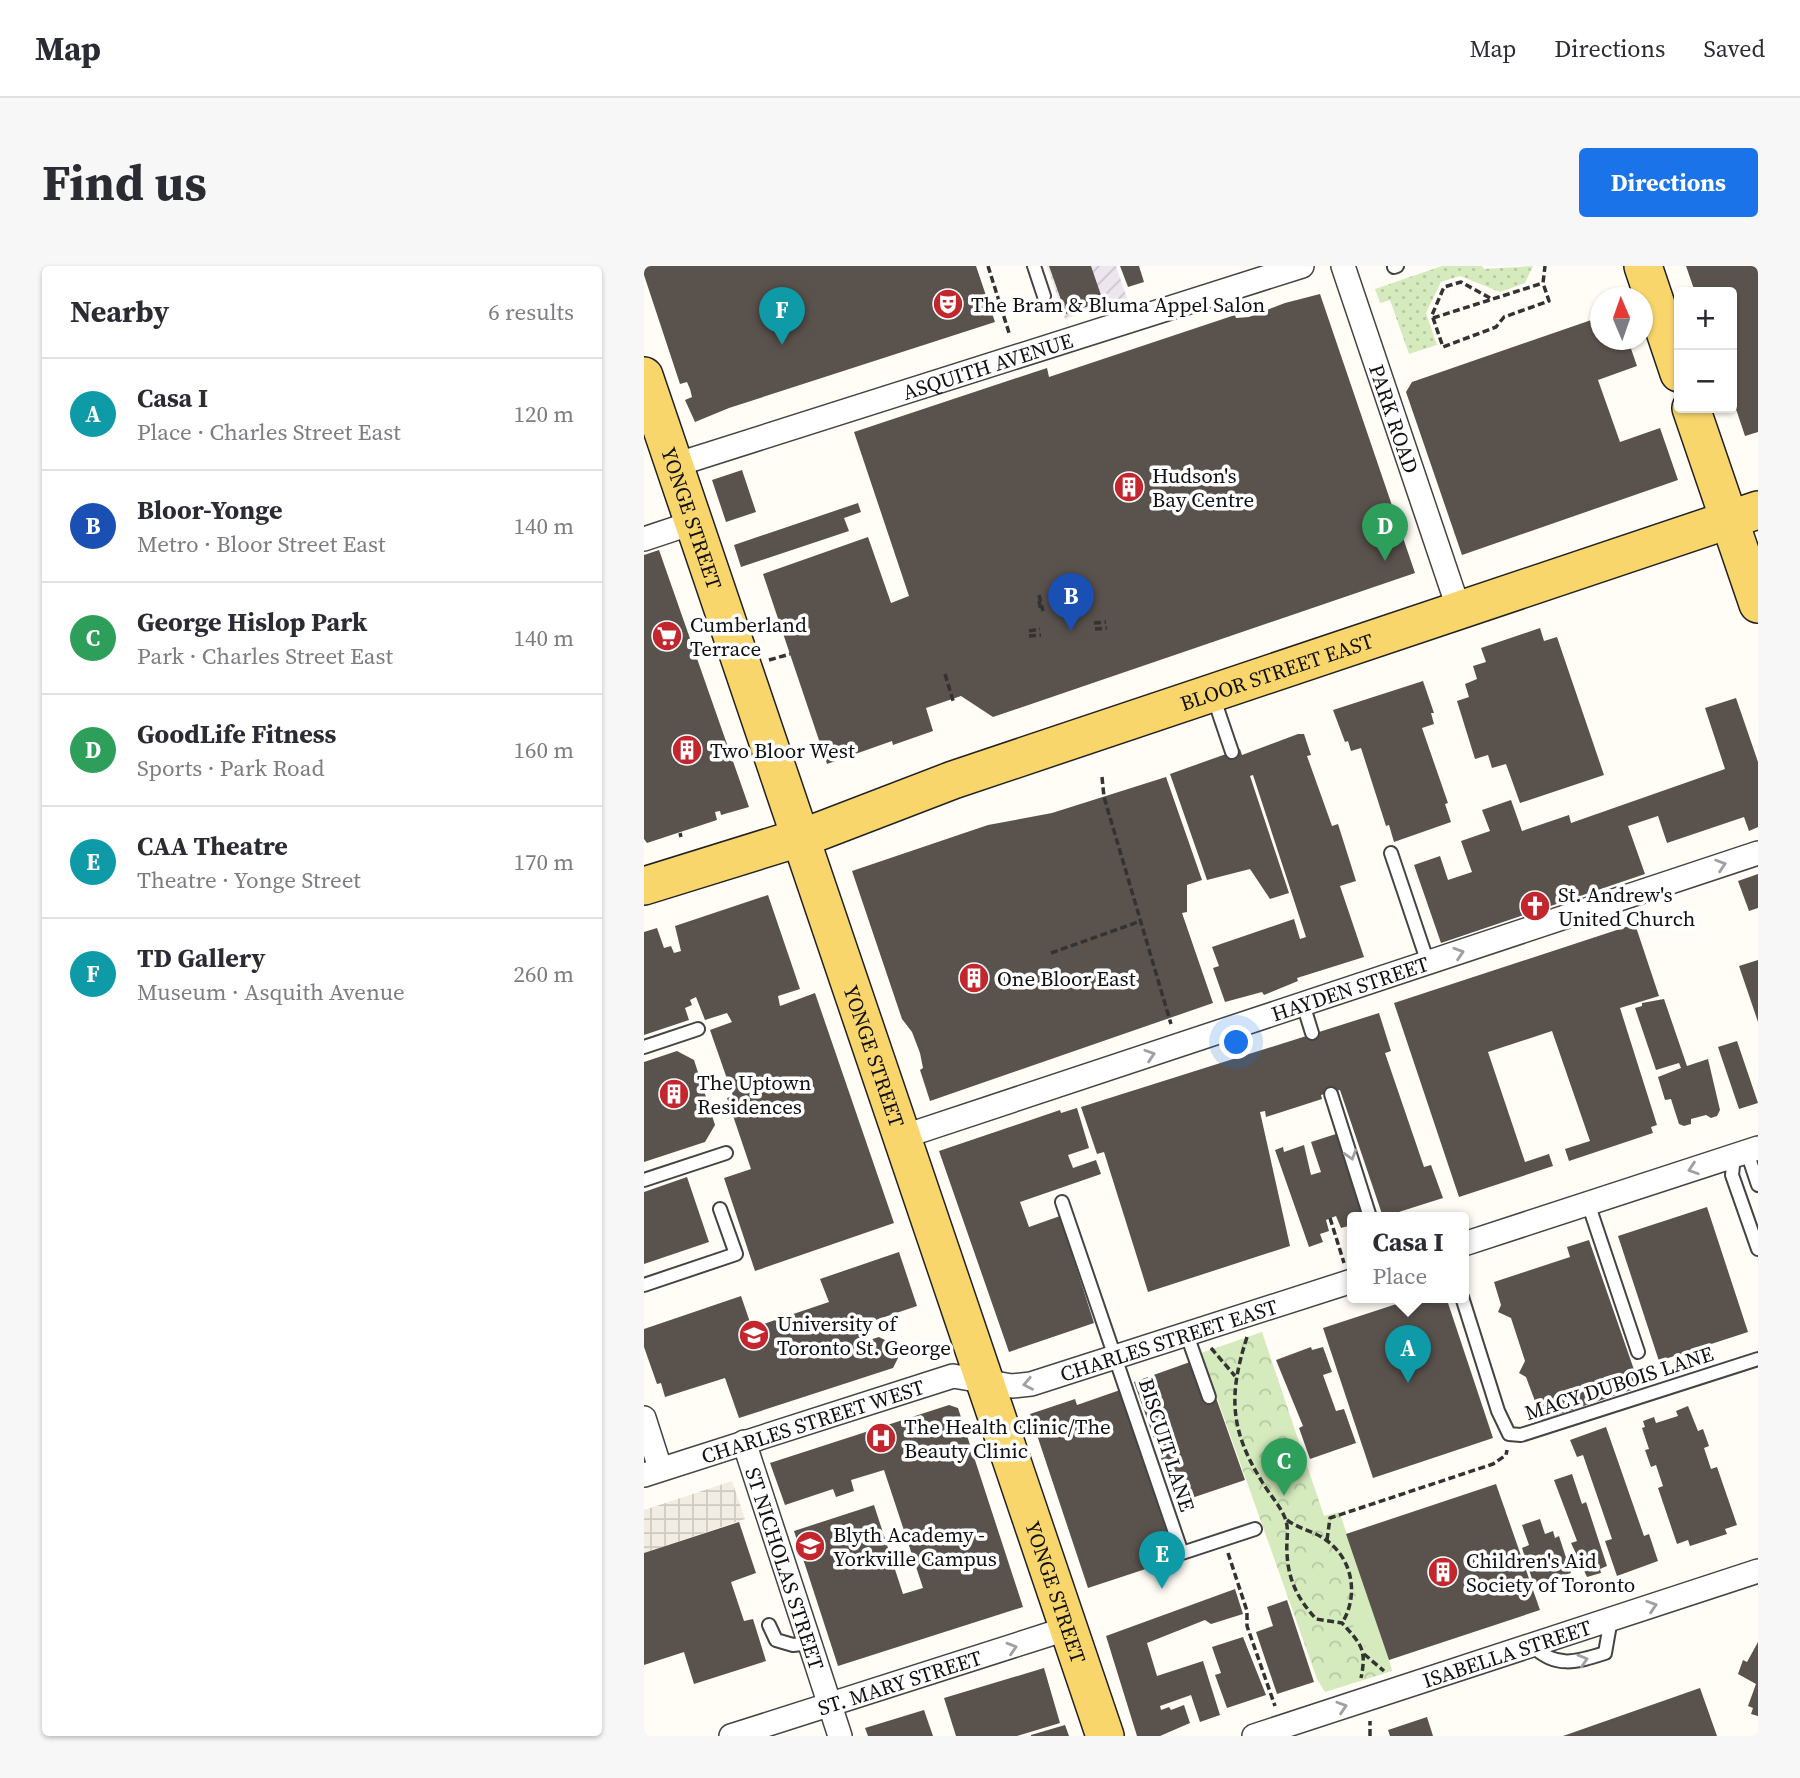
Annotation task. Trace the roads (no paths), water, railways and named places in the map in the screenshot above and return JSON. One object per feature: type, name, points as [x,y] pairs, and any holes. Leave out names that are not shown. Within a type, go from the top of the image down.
[{"type":"main road","points":[[1643,266],[1674,358]]},
{"type":"main road","name":"YONGE STREET","points":[[644,376],[672,466],[1105,1736]]},
{"type":"main road","points":[[1693,413],[1743,515],[1758,604]]},
{"type":"main road","name":"BLOOR STREET EAST","points":[[644,887],[799,838],[953,780],[1743,515]]},
{"type":"street","name":"ASQUITH AVENUE","points":[[672,466],[1301,266]]},
{"type":"street","name":"PARK ROAD","points":[[1343,266],[1459,610]]},
{"type":"street","points":[[644,539],[692,523]]},
{"type":"street","name":"HAYDEN STREET","points":[[902,1136],[1758,853]]},
{"type":"street","points":[[1469,1242],[1746,1152]]},
{"type":"street","name":"CHARLES STREET EAST","points":[[983,1381],[1012,1387],[1031,1384],[1117,1357],[1197,1339],[1347,1273]]},
{"type":"street","name":"CHARLES STREET WEST","points":[[652,1471],[953,1376],[983,1381]]},
{"type":"street","points":[[644,1419],[652,1471]]},
{"type":"street","name":"ST NICHOLAS STREET","points":[[744,1442],[840,1736]]},
{"type":"street","name":"ISABELLA STREET","points":[[1254,1736],[1300,1729],[1532,1645],[1758,1571]]},
{"type":"street","name":"ST. MARY STREET","points":[[731,1736],[758,1731],[1069,1628]]},
{"type":"lane","points":[[1034,266],[1044,296]]},
{"type":"lane","points":[[1212,693],[1231,752]]},
{"type":"lane","points":[[1391,853],[1428,963]]},
{"type":"lane","points":[[1303,1004],[1312,1033]]},
{"type":"lane","points":[[644,1047],[698,1028]]},
{"type":"lane","points":[[1331,1094],[1368,1212]]},
{"type":"lane","points":[[1746,1152],[1758,1185]]},
{"type":"lane","points":[[1746,1152],[1732,1175],[1758,1249]]},
{"type":"lane","points":[[644,1180],[726,1153]]},
{"type":"lane","points":[[1062,1202],[1117,1357]]},
{"type":"lane","points":[[1588,1203],[1638,1352]]},
{"type":"lane","points":[[644,1285],[736,1254],[720,1209]]},
{"type":"lane","name":"MACY DUBOIS LANE","points":[[1464,1303],[1498,1411],[1509,1434],[1521,1435],[1758,1359]]},
{"type":"lane","points":[[1197,1339],[1209,1397]]},
{"type":"lane","name":"BISCUIT LANE","points":[[1117,1357],[1182,1553],[1255,1529]]},
{"type":"lane","points":[[769,1625],[776,1640],[793,1646],[811,1643]]},
{"type":"place","name":"The Bram & Bluma Appel Salon","points":[[948,304]]},
{"type":"place","name":"TD Gallery","points":[[782,345]]},
{"type":"place","name":"Hudson's Bay Centre","points":[[1129,487]]},
{"type":"place","name":"GoodLife Fitness","points":[[1385,561]]},
{"type":"place","name":"Bloor-Yonge","points":[[1071,631]]},
{"type":"place","name":"Cumberland Terrace","points":[[667,636]]},
{"type":"place","name":"Two Bloor West","points":[[687,750]]},
{"type":"place","name":"St. Andrew's United Church","points":[[1535,906]]},
{"type":"place","name":"One Bloor East","points":[[974,978]]},
{"type":"place","name":"The Uptown Residences","points":[[674,1094]]},
{"type":"place","name":"University of Toronto St. George","points":[[754,1335]]},
{"type":"place","name":"Casa I","points":[[1408,1383]]},
{"type":"place","name":"The Health Clinic/The Beauty Clinic","points":[[881,1438]]},
{"type":"place","name":"George Hislop Park","points":[[1284,1496]]},
{"type":"place","name":"Blyth Academy - Yorkville Campus","points":[[810,1546]]},
{"type":"place","name":"Children's Aid Society of Toronto","points":[[1443,1572]]},
{"type":"place","name":"CAA Theatre","points":[[1162,1589]]}]
